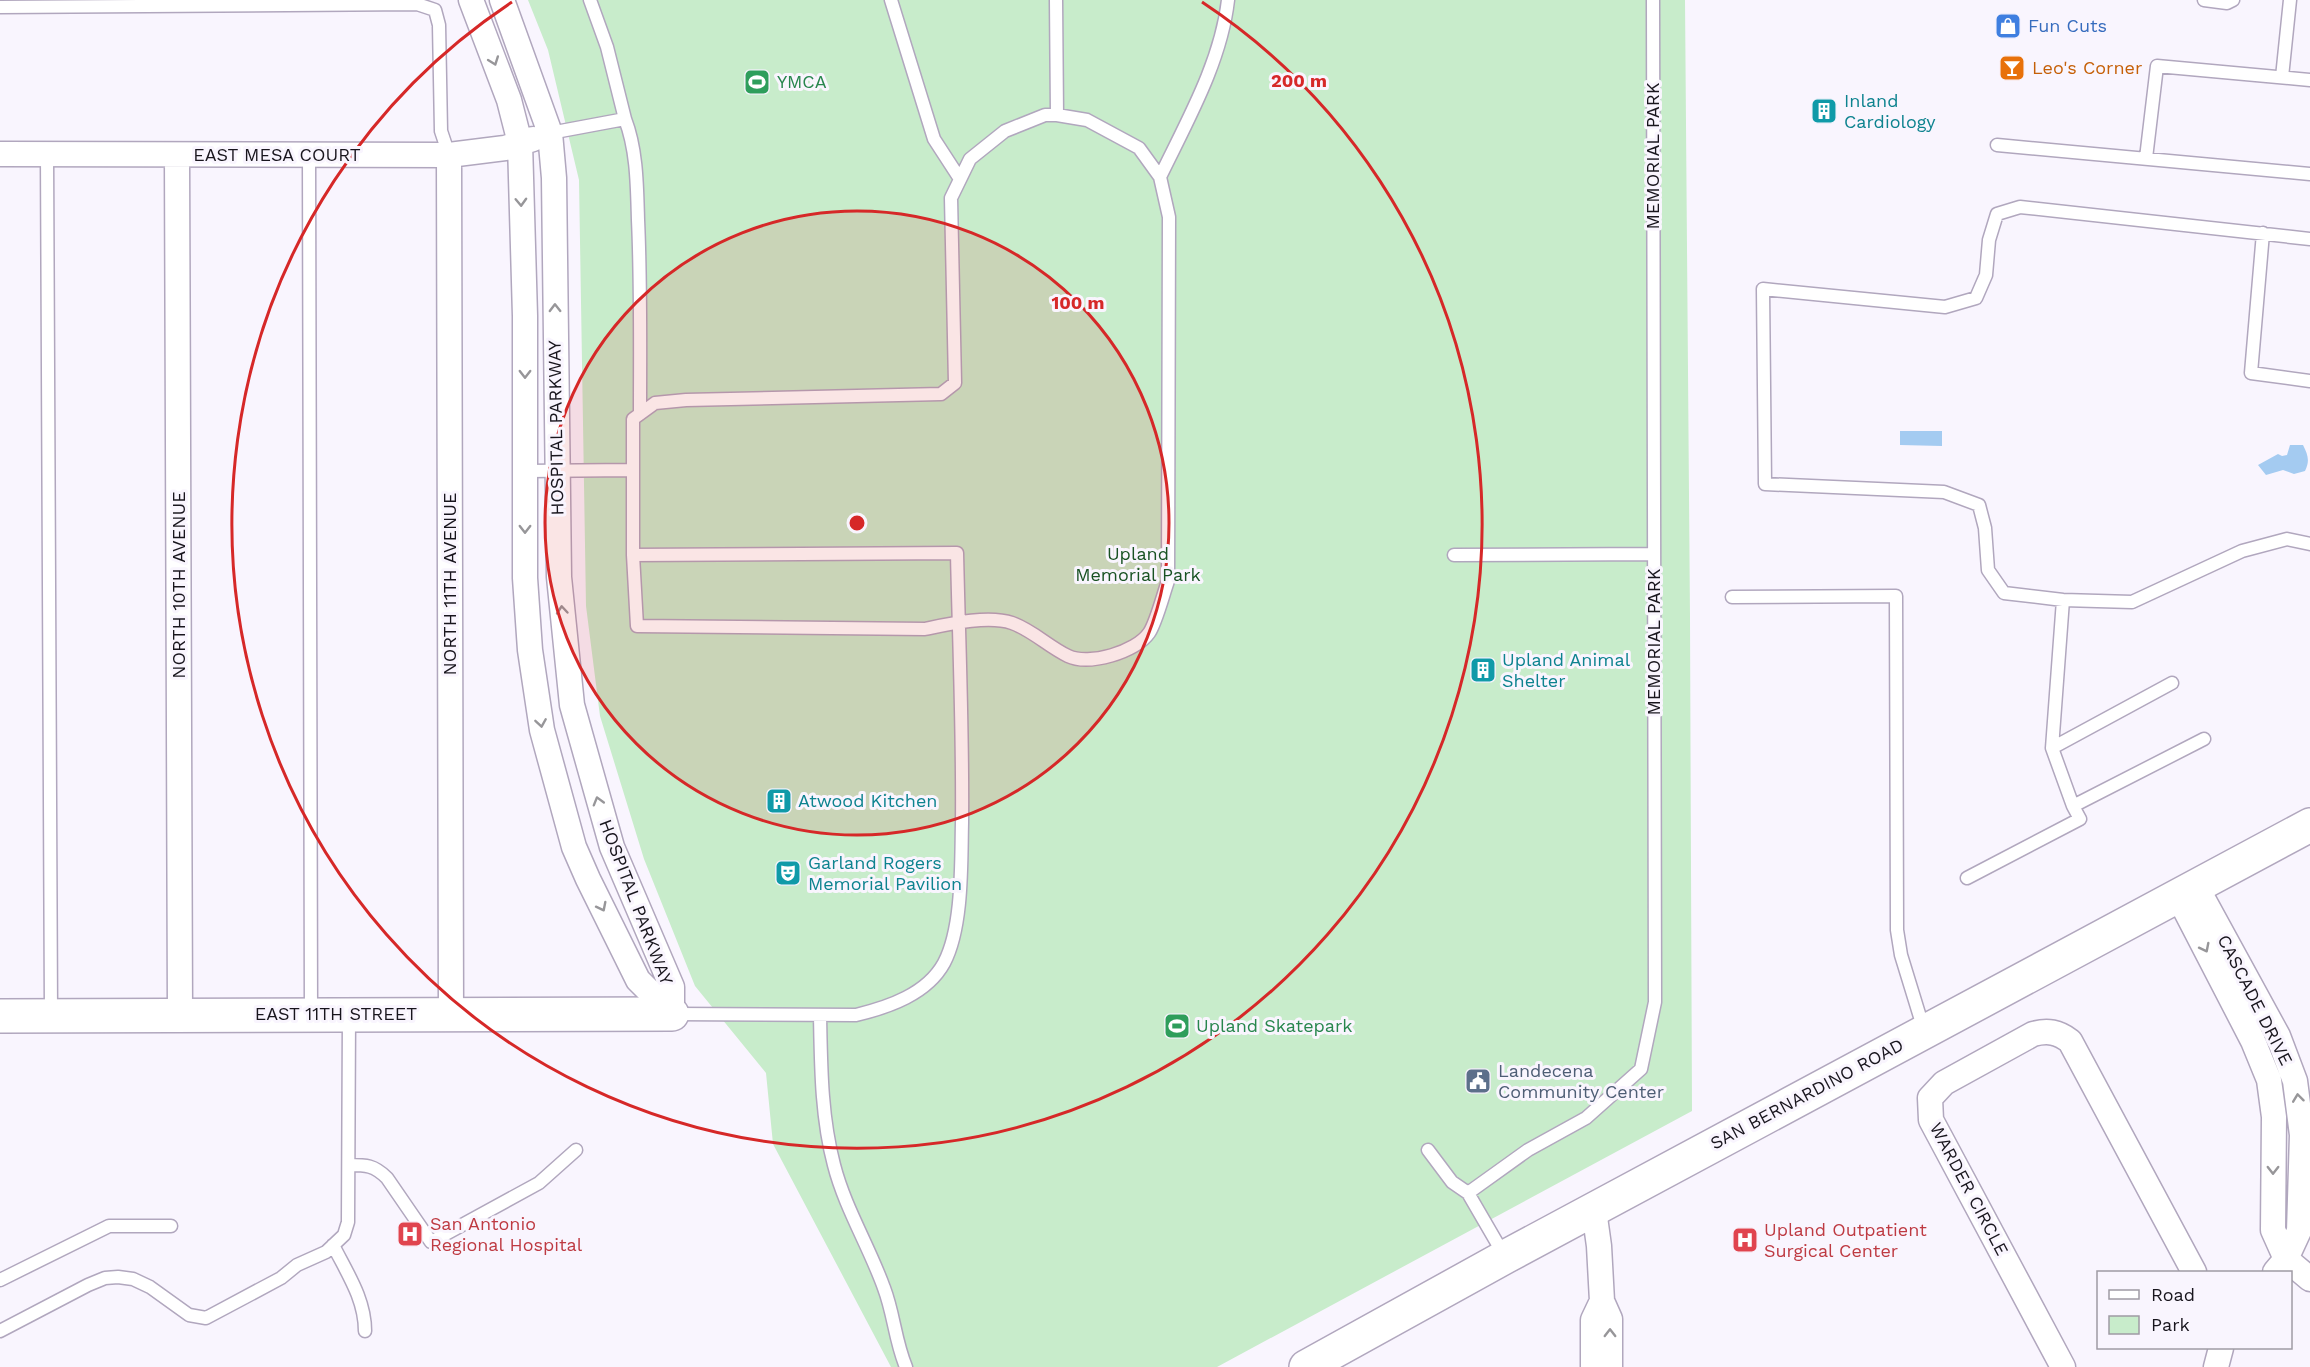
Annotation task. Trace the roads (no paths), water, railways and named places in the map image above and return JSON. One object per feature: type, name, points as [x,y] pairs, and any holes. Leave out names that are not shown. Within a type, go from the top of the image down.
[{"type":"street","name":"HOSPITAL PARKWAY","points":[[471,0],[509,100],[520,143],[525,316],[525,578],[530,650],[542,730],[555,786],[573,846],[638,980],[672,1014]]},
{"type":"street","name":"HOSPITAL PARKWAY","points":[[502,0],[550,133],[554,178],[559,577],[572,705],[612,847],[672,987],[672,1014]]},
{"type":"street","name":"EAST MESA COURT","points":[[0,154],[449,154],[505,148],[550,133]]},
{"type":"street","name":"NORTH 11TH AVENUE","points":[[449,154],[451,1014]]},
{"type":"street","name":"NORTH 10TH AVENUE","points":[[177,155],[180,1015]]},
{"type":"street","name":"SAN BERNARDINO ROAD","points":[[1306,1367],[1504,1257],[2310,825]]},
{"type":"street","name":"CASCADE DRIVE","points":[[2187,891],[2278,1036],[2295,1081],[2302,1135],[2299,1232],[2281,1266]]},
{"type":"street","name":"EAST 11TH STREET","points":[[0,1016],[672,1014]]},
{"type":"street","name":"WARDER CIRCLE","points":[[2063,1367],[1931,1120],[1930,1098],[1944,1083],[2033,1034],[2044,1031],[2063,1035],[2070,1041],[2193,1271]]},
{"type":"street","points":[[1594,1210],[1599,1246],[1602,1302],[1610,1319],[1610,1367]]},
{"type":"street","points":[[2281,1266],[2310,1279]]},
{"type":"street","points":[[1593,1367],[1593,1320],[1602,1302]]},
{"type":"street","points":[[2209,1367],[2216,1367],[2220,1349]]},
{"type":"lane","points":[[590,0],[607,47],[625,119],[632,137],[641,286],[640,414]]},
{"type":"lane","points":[[891,0],[934,139],[960,179]]},
{"type":"lane","points":[[1056,0],[1057,115]]},
{"type":"lane","points":[[1160,177],[1204,84],[1226,19],[1228,0]]},
{"type":"lane","name":"MEMORIAL PARK","points":[[1468,1193],[1528,1150],[1586,1118],[1641,1069],[1655,1002],[1653,0]]},
{"type":"lane","points":[[2204,0],[2227,3],[2233,0]]},
{"type":"lane","points":[[2282,77],[2290,0]]},
{"type":"lane","points":[[0,8],[417,4],[435,10],[439,25],[441,131],[449,154]]},
{"type":"lane","points":[[2146,158],[2157,66],[2310,80]]},
{"type":"lane","points":[[1045,115],[1088,120],[1139,148],[1160,177],[1169,217],[1168,581],[1148,634],[1124,652],[1096,659],[1071,657],[1012,623],[983,620],[925,629],[637,626],[633,555],[633,419],[655,403],[686,400],[941,394],[955,383],[951,198],[960,179],[970,159],[1005,131],[1045,115]]},
{"type":"lane","points":[[550,133],[625,119]]},
{"type":"lane","points":[[1997,145],[2310,174]]},
{"type":"lane","points":[[47,154],[51,1015]]},
{"type":"lane","points":[[309,154],[311,1014]]},
{"type":"lane","points":[[2310,238],[2020,207],[1997,214],[1989,240],[1986,275],[1976,298],[1945,307],[1763,289],[1765,484],[1944,492],[1979,505],[1985,528],[1988,570],[2004,593],[2063,600],[2132,602],[2242,551],[2287,539],[2310,544]]},
{"type":"lane","points":[[2263,233],[2250,373],[2310,381]]},
{"type":"lane","points":[[525,471],[633,470]]},
{"type":"lane","points":[[633,555],[957,553],[963,758],[961,867],[955,932],[944,963],[928,984],[908,997],[877,1010],[856,1015],[672,1014]]},
{"type":"lane","points":[[1454,555],[1653,554]]},
{"type":"lane","points":[[1732,597],[1896,596],[1897,930],[1901,955],[1924,1031]]},
{"type":"lane","points":[[1967,878],[2080,819],[2052,748],[2063,600]]},
{"type":"lane","points":[[2052,748],[2172,683]]},
{"type":"lane","points":[[2073,806],[2204,739]]},
{"type":"lane","points":[[0,1331],[88,1285],[105,1278],[118,1276],[150,1287],[189,1315],[206,1318],[281,1278],[297,1265],[326,1252],[344,1235],[348,1222],[349,1014]]},
{"type":"lane","points":[[820,1015],[826,1123],[834,1165],[850,1211],[884,1286],[898,1349],[906,1367]]},
{"type":"lane","points":[[349,1165],[369,1165],[378,1169],[387,1178],[431,1242],[539,1183],[576,1150]]},
{"type":"lane","points":[[1428,1150],[1452,1182],[1468,1193],[1504,1257]]},
{"type":"lane","points":[[0,1280],[109,1226],[171,1226]]},
{"type":"lane","points":[[333,1245],[360,1298],[365,1315],[365,1331]]},
{"type":"water","points":[[1900,431],[1942,431],[1942,446],[1900,445]]},
{"type":"water","points":[[2290,445],[2303,445],[2308,458],[2305,471],[2294,474],[2283,470],[2266,475],[2258,465],[2278,454],[2287,455]]},
{"type":"place","name":"Fun Cuts","points":[[2008,26]]},
{"type":"place","name":"Leo's Corner","points":[[2012,68]]},
{"type":"place","name":"YMCA","points":[[757,82]]},
{"type":"place","name":"Inland Cardiology","points":[[1824,111]]},
{"type":"place","name":"Upland Animal Shelter","points":[[1483,670]]},
{"type":"place","name":"Atwood Kitchen","points":[[779,801]]},
{"type":"place","name":"Garland Rogers Memorial Pavilion","points":[[788,873]]},
{"type":"place","name":"Upland Skatepark","points":[[1177,1026]]},
{"type":"place","name":"Landecena Community Center","points":[[1478,1081]]},
{"type":"place","name":"San Antonio Regional Hospital","points":[[410,1234]]},
{"type":"place","name":"Upland Outpatient Surgical Center","points":[[1745,1240]]},
{"type":"park label","name":"Upland Memorial Park","points":[[1138,564]]}]
